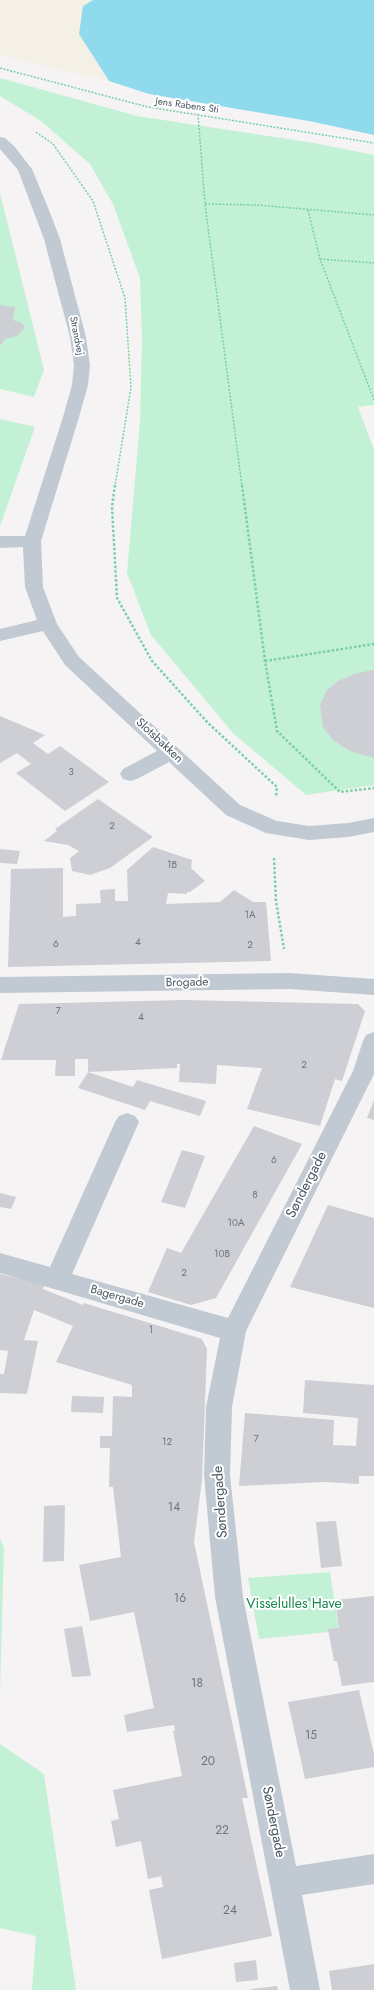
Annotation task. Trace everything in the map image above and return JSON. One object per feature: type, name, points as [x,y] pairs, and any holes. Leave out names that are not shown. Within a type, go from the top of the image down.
[{"type":"street","name":"Strandvej","points":[[0,141],[9,149],[25,169],[42,210],[52,239],[78,337],[82,365],[80,385],[71,417],[32,541]]},
{"type":"street","name":"Slotsbakken","points":[[32,541],[34,587],[48,624],[72,660],[233,810],[273,828],[309,833],[348,830],[374,825]]},
{"type":"street","points":[[0,542],[32,541]]},
{"type":"street","points":[[0,635],[48,624]]},
{"type":"street","points":[[130,774],[171,752]]},
{"type":"street","name":"Brogade","points":[[0,986],[289,981],[374,987]]},
{"type":"street","name":"Søndergade","points":[[305,1990],[229,1597],[217,1475],[219,1407],[234,1331],[364,1071],[374,1041]]},
{"type":"street","points":[[57,1280],[127,1122]]},
{"type":"street","name":"Bagergade","points":[[0,1264],[234,1331]]},
{"type":"street","points":[[284,1883],[374,1869]]},
{"type":"path","name":"Jens Rabens Sti","points":[[0,68],[148,107],[374,144]]},
{"type":"path","points":[[198,114],[205,204],[265,661],[277,731],[340,792],[374,788]]},
{"type":"path","points":[[33,131],[53,144],[93,201],[125,298],[131,387],[112,506],[118,598],[152,661],[208,723],[277,787],[273,828],[276,900],[289,981]]},
{"type":"path","points":[[205,204],[257,205],[374,215]]},
{"type":"path","points":[[308,210],[320,259],[374,400]]},
{"type":"path","points":[[320,259],[374,263]]},
{"type":"path","points":[[265,661],[374,644]]},
{"type":"path","points":[[229,1597],[264,1595],[277,1605],[313,1599]]},
{"type":"green space","points":[[0,78],[137,116],[314,143],[374,155],[374,405],[358,407],[374,450],[374,785],[306,795],[233,733],[151,635],[127,573],[140,421],[142,340],[140,278],[113,204],[90,164],[41,121],[0,96]]},
{"type":"green space","points":[[0,193],[44,370],[34,397],[0,389]]},
{"type":"green space","points":[[0,419],[35,427],[0,526]]},
{"type":"green space","points":[[0,1539],[4,1547],[0,1695]]},
{"type":"green space","name":"Visselulles Have","points":[[330,1572],[339,1631],[259,1639],[248,1578]]},
{"type":"green space","points":[[0,1744],[44,1774],[76,1990],[32,1990],[36,1936],[0,1928]]},
{"type":"sand","points":[[0,0],[93,0],[83,6],[79,34],[109,81],[0,55]]},
{"type":"water","points":[[93,0],[374,0],[374,135],[309,121],[149,94],[109,81],[79,34],[83,6]]},
{"type":"building","points":[[0,305],[15,307],[13,320],[22,323],[25,328],[17,336],[5,339],[1,345],[0,345]]},
{"type":"building","points":[[374,670],[374,758],[350,751],[333,740],[323,727],[320,705],[327,690],[338,681],[357,673]]},
{"type":"building","points":[[0,716],[45,735],[33,743],[48,754],[60,746],[109,782],[65,811],[16,773],[31,764],[17,753],[0,763]]},
{"type":"building","points":[[98,799],[153,837],[110,868],[90,875],[72,871],[70,858],[79,851],[68,845],[44,841],[57,831],[55,829]]},
{"type":"building","points":[[153,847],[192,860],[191,868],[205,881],[190,892],[187,892],[187,894],[168,893],[166,904],[220,902],[234,890],[253,902],[266,902],[271,961],[8,967],[11,869],[63,868],[63,917],[76,916],[76,904],[101,903],[100,890],[115,889],[115,901],[128,901],[127,870]]},
{"type":"building","points":[[0,849],[20,851],[17,864],[0,863]]},
{"type":"building","points":[[185,1000],[358,1004],[365,1011],[342,1081],[335,1079],[320,1126],[247,1109],[262,1068],[217,1065],[216,1084],[179,1082],[180,1064],[177,1064],[177,1068],[88,1072],[88,1059],[75,1059],[75,1076],[55,1076],[56,1060],[1,1060],[19,1004]]},
{"type":"building","points":[[88,1072],[133,1087],[137,1080],[206,1101],[200,1116],[150,1101],[145,1110],[78,1088]]},
{"type":"building","points":[[374,1100],[374,1120],[367,1118]]},
{"type":"building","points":[[254,1126],[302,1144],[216,1298],[191,1305],[148,1292],[167,1248],[181,1253]]},
{"type":"building","points":[[182,1150],[205,1156],[185,1208],[161,1202]]},
{"type":"building","points":[[0,1193],[16,1197],[11,1209],[0,1207]]},
{"type":"building","points":[[328,1205],[374,1218],[374,1308],[290,1287]]},
{"type":"building","points":[[0,1274],[44,1284],[43,1289],[83,1305],[84,1303],[202,1339],[207,1349],[202,1480],[194,1542],[248,1798],[242,1798],[272,1936],[162,1959],[149,1890],[163,1887],[161,1876],[148,1879],[141,1841],[116,1847],[111,1821],[119,1819],[113,1790],[182,1776],[173,1731],[175,1731],[174,1725],[127,1732],[124,1715],[154,1708],[134,1612],[90,1621],[79,1565],[121,1557],[113,1487],[109,1487],[110,1448],[100,1448],[100,1436],[112,1436],[113,1396],[132,1397],[132,1385],[56,1362],[73,1326],[34,1310],[24,1340],[38,1341],[27,1394],[0,1393],[0,1374],[4,1374],[8,1351],[0,1350]]},
{"type":"building","points":[[305,1380],[374,1385],[374,1476],[359,1476],[359,1484],[324,1482],[239,1486],[245,1413],[334,1420],[333,1445],[356,1446],[358,1418],[303,1413]]},
{"type":"building","points":[[72,1396],[104,1397],[103,1413],[71,1412]]},
{"type":"building","points":[[65,1505],[64,1561],[43,1562],[44,1506]]},
{"type":"building","points":[[336,1521],[342,1566],[321,1568],[316,1522]]},
{"type":"building","points":[[374,1596],[374,1682],[342,1686],[337,1661],[334,1661],[328,1629],[339,1628],[335,1600]]},
{"type":"building","points":[[82,1626],[91,1676],[72,1677],[64,1629]]},
{"type":"building","points":[[359,1690],[374,1754],[374,1767],[305,1779],[288,1702]]},
{"type":"building","points":[[256,1960],[258,1980],[236,1982],[234,1963]]},
{"type":"building","points":[[374,1964],[374,1990],[332,1990],[329,1971]]},
{"type":"building","points":[[277,1986],[278,1990],[251,1990],[251,1989]]}]
